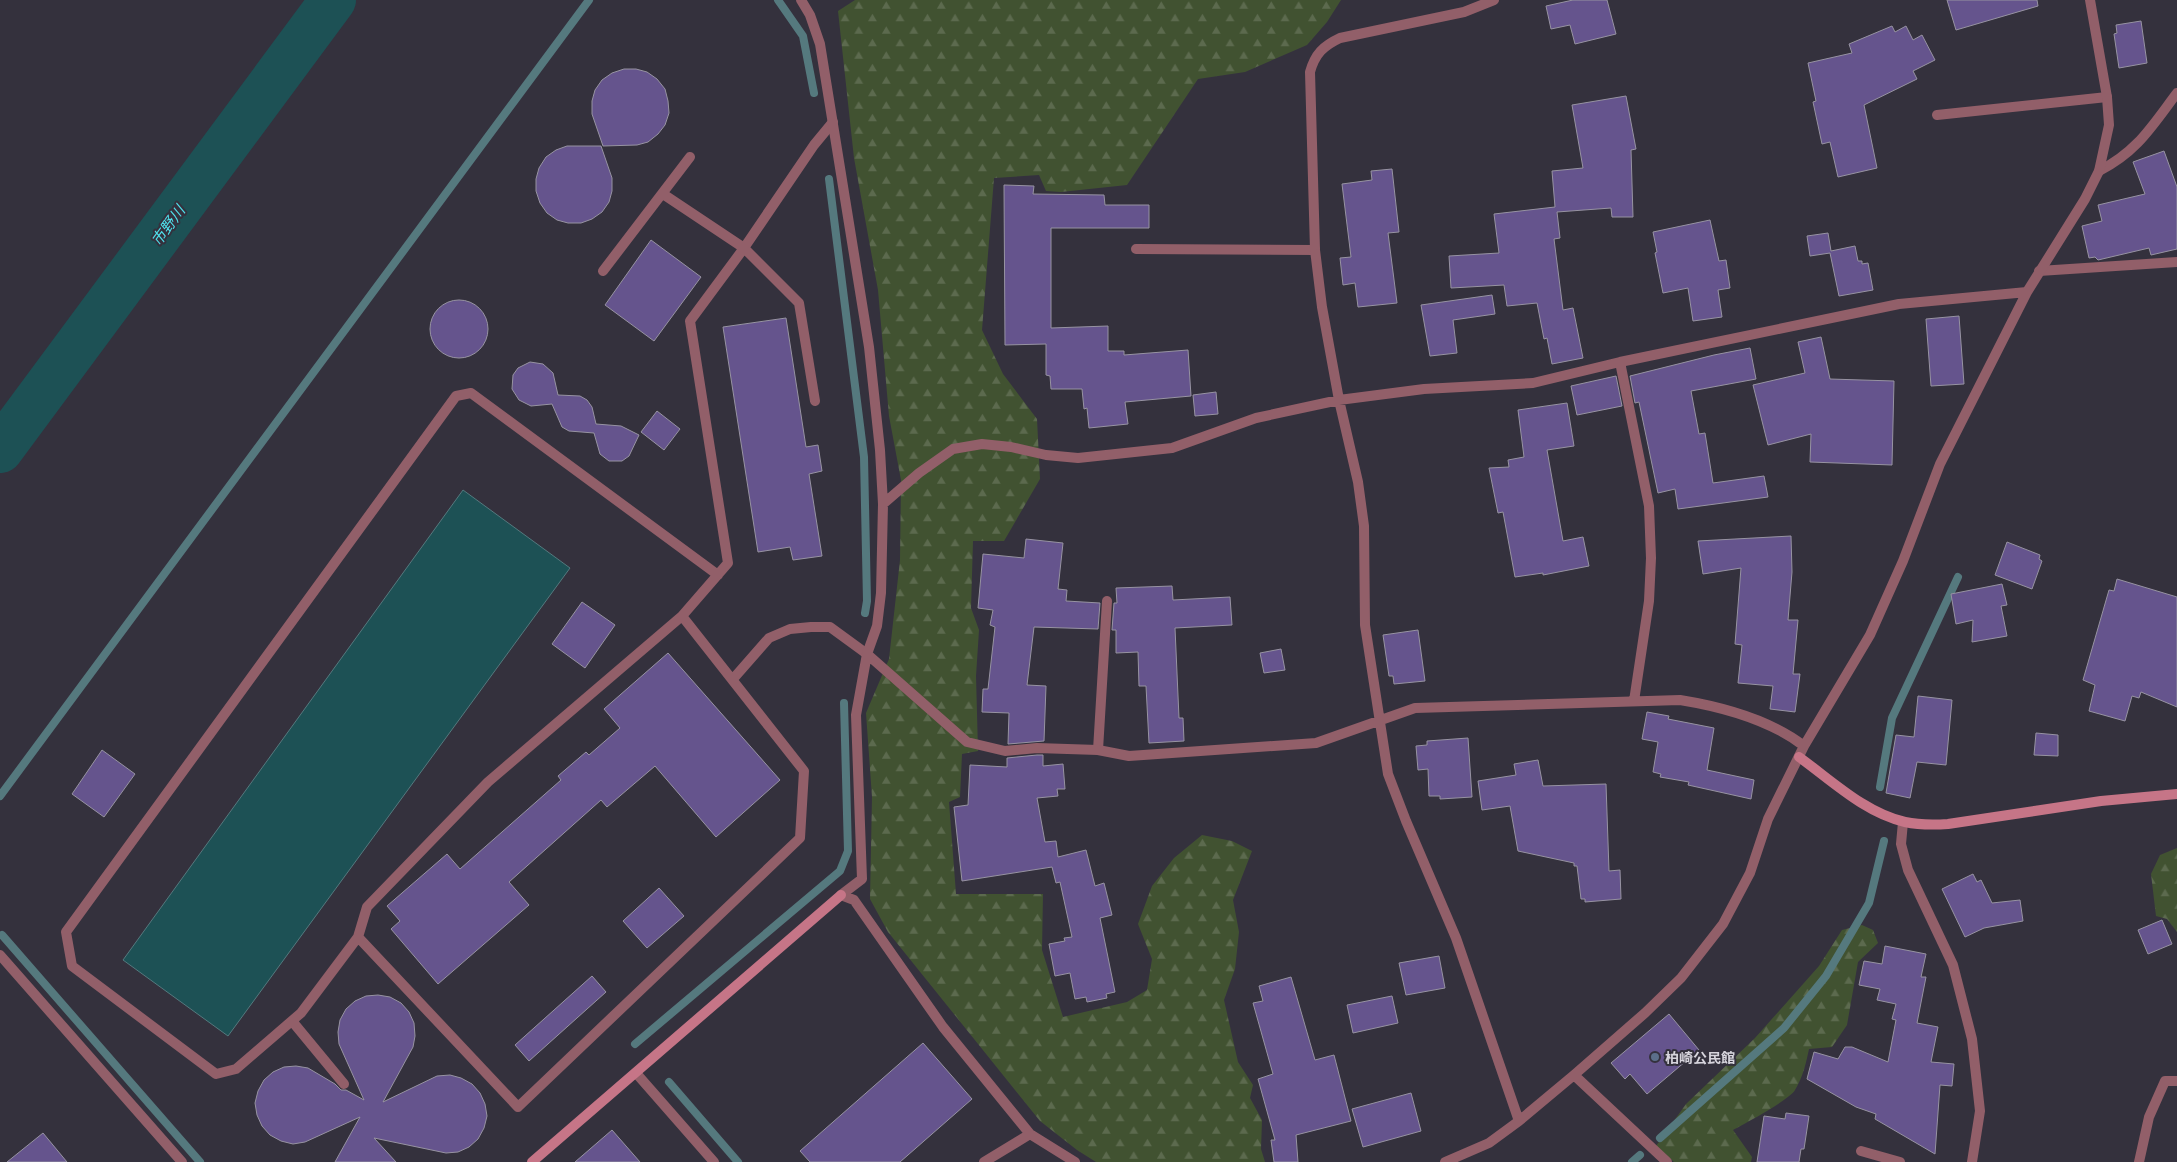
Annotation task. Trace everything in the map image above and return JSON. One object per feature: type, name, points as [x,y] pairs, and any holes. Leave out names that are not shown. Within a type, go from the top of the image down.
[{"type":"street","points":[[532,1162],[841,895],[862,879],[856,715],[867,654],[877,626],[881,593],[883,504],[869,347],[833,122],[820,44],[810,15],[801,0]]},
{"type":"street","points":[[1494,0],[1464,12],[1340,38],[1326,45],[1317,54],[1310,72],[1315,250],[1322,307],[1339,400],[1359,490],[1364,526],[1365,625],[1388,774],[1456,938],[1519,1121]]},
{"type":"street","points":[[1445,1162],[1489,1143],[1519,1121],[1574,1075],[1645,1013],[1681,978],[1723,924],[1750,873],[1768,819],[1804,746],[1870,635],[1903,561],[1940,464],[2026,292],[2085,199],[2099,171],[2108,126],[2107,97],[2090,0]]},
{"type":"street","points":[[2099,171],[2119,161],[2136,146],[2177,93]]},
{"type":"street","points":[[1936,115],[2107,97]]},
{"type":"street","points":[[718,575],[471,393],[456,396],[66,932],[72,966],[216,1074],[236,1069],[301,1012],[358,937],[367,907],[488,782],[682,616],[718,575],[728,563],[690,321],[744,248],[814,145],[833,122]]},
{"type":"street","points":[[603,271],[690,157]]},
{"type":"street","points":[[663,194],[744,248],[800,303],[815,400]]},
{"type":"street","points":[[1136,249],[1315,250]]},
{"type":"street","points":[[2039,271],[2177,262]]},
{"type":"street","points":[[883,504],[918,473],[953,448],[982,444],[1011,447],[1046,455],[1078,458],[1172,448],[1256,418],[1339,400],[1424,389],[1533,384],[1620,362],[1899,304],[2026,292]]},
{"type":"street","points":[[1620,362],[1648,506],[1651,558],[1648,601],[1634,701]]},
{"type":"street","points":[[1098,750],[1107,601]]},
{"type":"street","points":[[358,937],[518,1107],[800,838],[804,771],[682,616]]},
{"type":"street","points":[[733,679],[769,638],[790,630],[811,626],[830,628],[867,654],[968,742],[1005,751],[1037,748],[1098,750],[1129,756],[1316,743],[1415,708],[1680,700],[1716,706],[1752,719],[1792,736],[1804,746]]},
{"type":"street","points":[[1799,757],[1872,810],[1903,822],[1923,825],[1948,824],[2101,801],[2177,794]]},
{"type":"street","points":[[1903,822],[1901,844],[1908,870],[1953,965],[1972,1039],[1980,1111],[1972,1162]]},
{"type":"street","points":[[841,895],[854,900],[943,1027],[1030,1134],[1075,1162]]},
{"type":"street","points":[[0,955],[182,1162]]},
{"type":"street","points":[[292,1021],[344,1084]]},
{"type":"street","points":[[636,1073],[714,1162]]},
{"type":"street","points":[[1574,1075],[1667,1162]]},
{"type":"street","points":[[2139,1162],[2149,1117],[2164,1081],[2177,1081]]},
{"type":"street","points":[[984,1162],[1030,1134]]},
{"type":"street","points":[[1861,1151],[1900,1162]]},
{"type":"green space","points":[[855,0],[1341,0],[1327,22],[1307,45],[1245,72],[1198,79],[1127,185],[1061,192],[1046,191],[1039,175],[994,178],[982,330],[1003,374],[1037,419],[1040,479],[1004,541],[973,541],[971,608],[979,630],[976,676],[978,751],[962,754],[960,797],[949,802],[956,894],[1043,894],[1042,950],[1063,1017],[1127,1002],[1147,990],[1152,959],[1138,924],[1152,886],[1174,858],[1202,835],[1232,841],[1252,851],[1233,900],[1239,932],[1235,969],[1224,1000],[1238,1062],[1253,1085],[1250,1098],[1262,1120],[1261,1149],[1265,1162],[1096,1162],[1077,1150],[1040,1121],[888,932],[870,899],[872,797],[866,713],[889,659],[900,560],[901,480],[889,416],[878,290],[854,158],[838,11]]},
{"type":"green space","points":[[2177,848],[2177,932],[2167,919],[2156,916],[2151,874],[2160,855]]},
{"type":"green space","points":[[1862,925],[1873,930],[1878,943],[1858,962],[1847,1025],[1832,1047],[1809,1049],[1798,1085],[1791,1094],[1767,1111],[1733,1130],[1752,1157],[1751,1162],[1674,1162],[1656,1146],[1686,1104],[1755,1038],[1819,966],[1842,930]]},
{"type":"shaded area","points":[[463,490],[570,568],[228,1036],[123,960]]},
{"type":"building","points":[[1573,0],[1607,0],[1616,34],[1575,44],[1570,25],[1551,29],[1546,6]]},
{"type":"building","points":[[1947,0],[2037,0],[2038,6],[1956,30]]},
{"type":"building","points":[[2141,21],[2147,63],[2119,68],[2114,34],[2117,33],[2116,25]]},
{"type":"building","points":[[1892,26],[1895,32],[1906,26],[1913,40],[1922,35],[1935,60],[1913,71],[1917,79],[1864,105],[1877,168],[1838,177],[1830,142],[1822,144],[1813,102],[1816,101],[1808,63],[1852,53],[1849,44]]},
{"type":"building","points":[[624,69],[636,69],[647,72],[657,79],[665,89],[669,113],[665,125],[648,142],[637,145],[603,146],[592,114],[592,101],[595,90],[602,80],[612,73]]},
{"type":"building","points":[[1626,96],[1636,149],[1631,150],[1633,217],[1612,217],[1611,208],[1557,212],[1560,238],[1554,239],[1563,310],[1573,308],[1583,358],[1552,364],[1547,338],[1544,339],[1537,303],[1507,306],[1504,285],[1451,288],[1449,256],[1499,253],[1494,214],[1555,207],[1552,171],[1583,168],[1572,105]]},
{"type":"building","points":[[567,146],[601,146],[612,178],[612,191],[609,202],[602,212],[592,219],[581,223],[568,223],[557,220],[547,213],[540,203],[536,191],[536,179],[539,168],[546,157],[556,150]]},
{"type":"building","points":[[2164,151],[2177,187],[2177,249],[2151,255],[2149,248],[2098,260],[2095,257],[2089,258],[2082,226],[2102,221],[2098,205],[2145,194],[2133,162]]},
{"type":"building","points":[[1392,169],[1399,232],[1388,233],[1397,303],[1358,307],[1355,283],[1343,285],[1340,258],[1351,257],[1342,184],[1372,180],[1371,171]]},
{"type":"building","points":[[1004,185],[1034,186],[1033,194],[1104,195],[1105,205],[1149,205],[1149,228],[1051,228],[1051,328],[1108,326],[1108,351],[1124,351],[1124,355],[1188,350],[1191,396],[1125,402],[1128,424],[1089,428],[1087,408],[1084,409],[1082,389],[1051,389],[1050,376],[1046,375],[1046,344],[1005,345]]},
{"type":"building","points":[[1710,220],[1719,261],[1726,260],[1730,288],[1718,290],[1722,317],[1693,321],[1688,288],[1663,293],[1653,232]]},
{"type":"building","points":[[1828,233],[1831,251],[1855,246],[1858,261],[1862,261],[1862,264],[1868,263],[1873,290],[1839,296],[1830,253],[1810,256],[1807,236]]},
{"type":"building","points":[[651,240],[701,277],[654,341],[605,305]]},
{"type":"building","points":[[1492,295],[1495,314],[1453,320],[1457,353],[1430,356],[1421,305]]},
{"type":"building","points":[[459,300],[470,302],[483,313],[488,329],[486,340],[475,353],[459,358],[448,356],[435,345],[430,329],[432,318],[443,305]]},
{"type":"building","points":[[1959,316],[1964,384],[1931,386],[1926,319]]},
{"type":"building","points":[[786,318],[806,447],[818,445],[822,471],[809,474],[822,556],[793,560],[790,547],[758,552],[723,327]]},
{"type":"building","points":[[1821,337],[1830,379],[1894,381],[1892,465],[1810,462],[1811,434],[1768,445],[1753,385],[1805,373],[1798,342]]},
{"type":"building","points":[[1750,348],[1756,379],[1691,391],[1699,434],[1705,433],[1713,483],[1764,476],[1768,497],[1678,509],[1675,489],[1658,493],[1639,402],[1635,403],[1630,376]]},
{"type":"building","points":[[530,362],[543,364],[553,373],[558,395],[580,396],[587,400],[592,407],[596,424],[621,426],[639,435],[629,456],[622,461],[609,461],[600,454],[594,433],[569,431],[562,427],[552,404],[531,406],[519,400],[512,389],[513,375],[518,368]]},
{"type":"building","points":[[1616,376],[1622,406],[1577,415],[1571,386]]},
{"type":"building","points":[[1216,392],[1218,414],[1195,416],[1193,395]]},
{"type":"building","points":[[1567,403],[1574,446],[1547,450],[1563,541],[1583,537],[1589,566],[1543,575],[1543,573],[1515,577],[1503,512],[1498,513],[1489,468],[1509,467],[1508,460],[1524,457],[1518,410]]},
{"type":"building","points":[[657,411],[680,429],[664,450],[641,432]]},
{"type":"building","points":[[1791,536],[1792,572],[1788,620],[1798,620],[1793,674],[1800,674],[1795,712],[1770,709],[1773,686],[1738,683],[1742,645],[1735,644],[1741,568],[1703,574],[1698,541]]},
{"type":"building","points":[[1026,539],[1063,543],[1058,589],[1067,590],[1066,601],[1100,603],[1098,629],[1034,627],[1027,685],[1046,686],[1044,741],[1008,744],[1009,713],[982,712],[983,689],[988,689],[995,627],[990,625],[993,610],[978,608],[983,554],[1024,558]]},
{"type":"building","points":[[2007,542],[2040,555],[2039,559],[2042,561],[2032,589],[1995,575]]},
{"type":"building","points":[[2117,579],[2177,597],[2177,707],[2141,692],[2139,698],[2132,696],[2125,721],[2089,711],[2095,685],[2083,680],[2109,590],[2114,591]]},
{"type":"building","points":[[2002,584],[2007,605],[2001,606],[2007,636],[1972,642],[1973,620],[1956,624],[1951,594]]},
{"type":"building","points":[[1172,586],[1173,600],[1230,597],[1232,625],[1175,628],[1179,718],[1183,718],[1184,741],[1149,743],[1146,686],[1139,686],[1138,652],[1116,653],[1116,630],[1112,630],[1114,603],[1117,603],[1116,588]]},
{"type":"building","points":[[582,602],[615,625],[585,668],[552,644]]},
{"type":"building","points":[[1418,630],[1425,681],[1394,684],[1393,676],[1389,676],[1383,635]]},
{"type":"building","points":[[1281,649],[1285,670],[1264,673],[1260,653]]},
{"type":"building","points":[[668,653],[780,780],[716,837],[655,766],[607,807],[601,800],[509,882],[529,905],[438,984],[391,929],[400,921],[387,906],[447,854],[460,869],[561,780],[558,776],[586,752],[589,755],[620,728],[604,709]]},
{"type":"building","points":[[1918,696],[1952,700],[1946,765],[1917,762],[1910,798],[1886,793],[1896,735],[1914,737]]},
{"type":"building","points":[[1647,712],[1669,716],[1668,719],[1714,728],[1707,770],[1754,780],[1751,799],[1688,785],[1689,782],[1660,777],[1661,774],[1653,772],[1658,742],[1642,739]]},
{"type":"building","points":[[2036,733],[2058,735],[2058,756],[2034,755]]},
{"type":"building","points":[[1468,738],[1472,797],[1440,799],[1440,796],[1429,796],[1428,769],[1418,770],[1416,746],[1427,745],[1427,741]]},
{"type":"building","points":[[102,750],[135,774],[104,817],[72,794]]},
{"type":"building","points":[[1043,755],[1043,766],[1063,764],[1065,789],[1057,789],[1058,796],[1037,798],[1045,842],[1056,841],[1058,857],[1086,850],[1095,886],[1104,883],[1112,915],[1100,918],[1115,992],[1106,994],[1107,998],[1087,1002],[1086,997],[1075,999],[1070,973],[1055,976],[1049,944],[1065,941],[1064,938],[1072,937],[1060,882],[1056,883],[1052,867],[962,881],[954,807],[968,805],[970,765],[1007,767],[1007,758]]},
{"type":"building","points":[[1538,760],[1543,786],[1606,784],[1609,871],[1620,870],[1621,899],[1585,902],[1585,899],[1581,899],[1577,866],[1574,866],[1574,863],[1518,851],[1510,806],[1482,810],[1478,781],[1516,775],[1514,764]]},
{"type":"building","points":[[1973,874],[1977,882],[1981,880],[1992,903],[2020,900],[2023,921],[1984,928],[1965,937],[1942,889]]},
{"type":"building","points":[[659,888],[684,916],[647,948],[623,921]]},
{"type":"building","points":[[2162,920],[2172,944],[2148,954],[2138,930]]},
{"type":"building","points":[[1885,946],[1926,954],[1921,977],[1926,977],[1917,1023],[1938,1027],[1931,1062],[1954,1064],[1952,1086],[1940,1085],[1935,1154],[1875,1119],[1876,1114],[1856,1107],[1807,1079],[1814,1052],[1838,1059],[1845,1047],[1852,1047],[1888,1062],[1896,1020],[1892,1019],[1896,1004],[1877,1000],[1880,989],[1859,985],[1864,961],[1882,964]]},
{"type":"building","points":[[1439,956],[1445,988],[1406,995],[1399,963]]},
{"type":"building","points":[[592,976],[606,992],[529,1061],[515,1045]]},
{"type":"building","points":[[1291,977],[1315,1060],[1334,1055],[1351,1121],[1296,1135],[1298,1162],[1274,1162],[1271,1140],[1275,1140],[1258,1079],[1273,1074],[1253,1003],[1263,1001],[1259,986]]},
{"type":"building","points":[[366,996],[390,997],[401,1003],[409,1012],[414,1023],[415,1036],[413,1047],[383,1102],[437,1076],[450,1075],[461,1078],[472,1084],[480,1093],[485,1104],[487,1116],[484,1128],[478,1139],[469,1147],[458,1152],[446,1153],[374,1138],[396,1162],[335,1162],[360,1117],[305,1142],[293,1144],[281,1141],[270,1135],[262,1126],[257,1115],[255,1103],[258,1091],[264,1080],[273,1072],[284,1067],[308,1068],[335,1084],[341,1090],[346,1090],[364,1100],[339,1044],[338,1032],[340,1020],[346,1009],[355,1001]]},
{"type":"building","points":[[1392,996],[1398,1023],[1353,1033],[1347,1005]]},
{"type":"building","name":"柏崎公民館","points":[[1669,1014],[1699,1050],[1647,1094],[1630,1074],[1625,1079],[1611,1063]]},
{"type":"building","points":[[923,1043],[972,1099],[900,1162],[810,1162],[800,1151]]},
{"type":"building","points":[[1411,1093],[1421,1131],[1363,1147],[1352,1109]]},
{"type":"building","points":[[1786,1113],[1809,1116],[1804,1149],[1801,1149],[1799,1162],[1757,1162],[1764,1116],[1785,1119]]},
{"type":"building","points":[[612,1130],[640,1162],[575,1162]]},
{"type":"building","points":[[43,1133],[67,1162],[7,1162]]},
{"type":"waterway","name":"市野川","points":[[0,450],[333,0]]},
{"type":"waterway","points":[[0,796],[589,0]]},
{"type":"waterway","points":[[778,0],[803,36],[814,93]]},
{"type":"waterway","points":[[829,179],[864,457],[867,601],[865,613]]},
{"type":"waterway","points":[[1880,787],[1892,718],[1958,577]]},
{"type":"waterway","points":[[635,1044],[840,871],[848,851],[844,703]]},
{"type":"waterway","points":[[1660,1138],[1784,1028],[1826,976],[1869,903],[1884,841]]},
{"type":"waterway","points":[[2,935],[200,1162]]},
{"type":"waterway","points":[[669,1082],[738,1162]]},
{"type":"waterway","points":[[1632,1162],[1640,1155]]},
{"type":"place","name":"柏崎公民館","points":[[1655,1057]]}]
